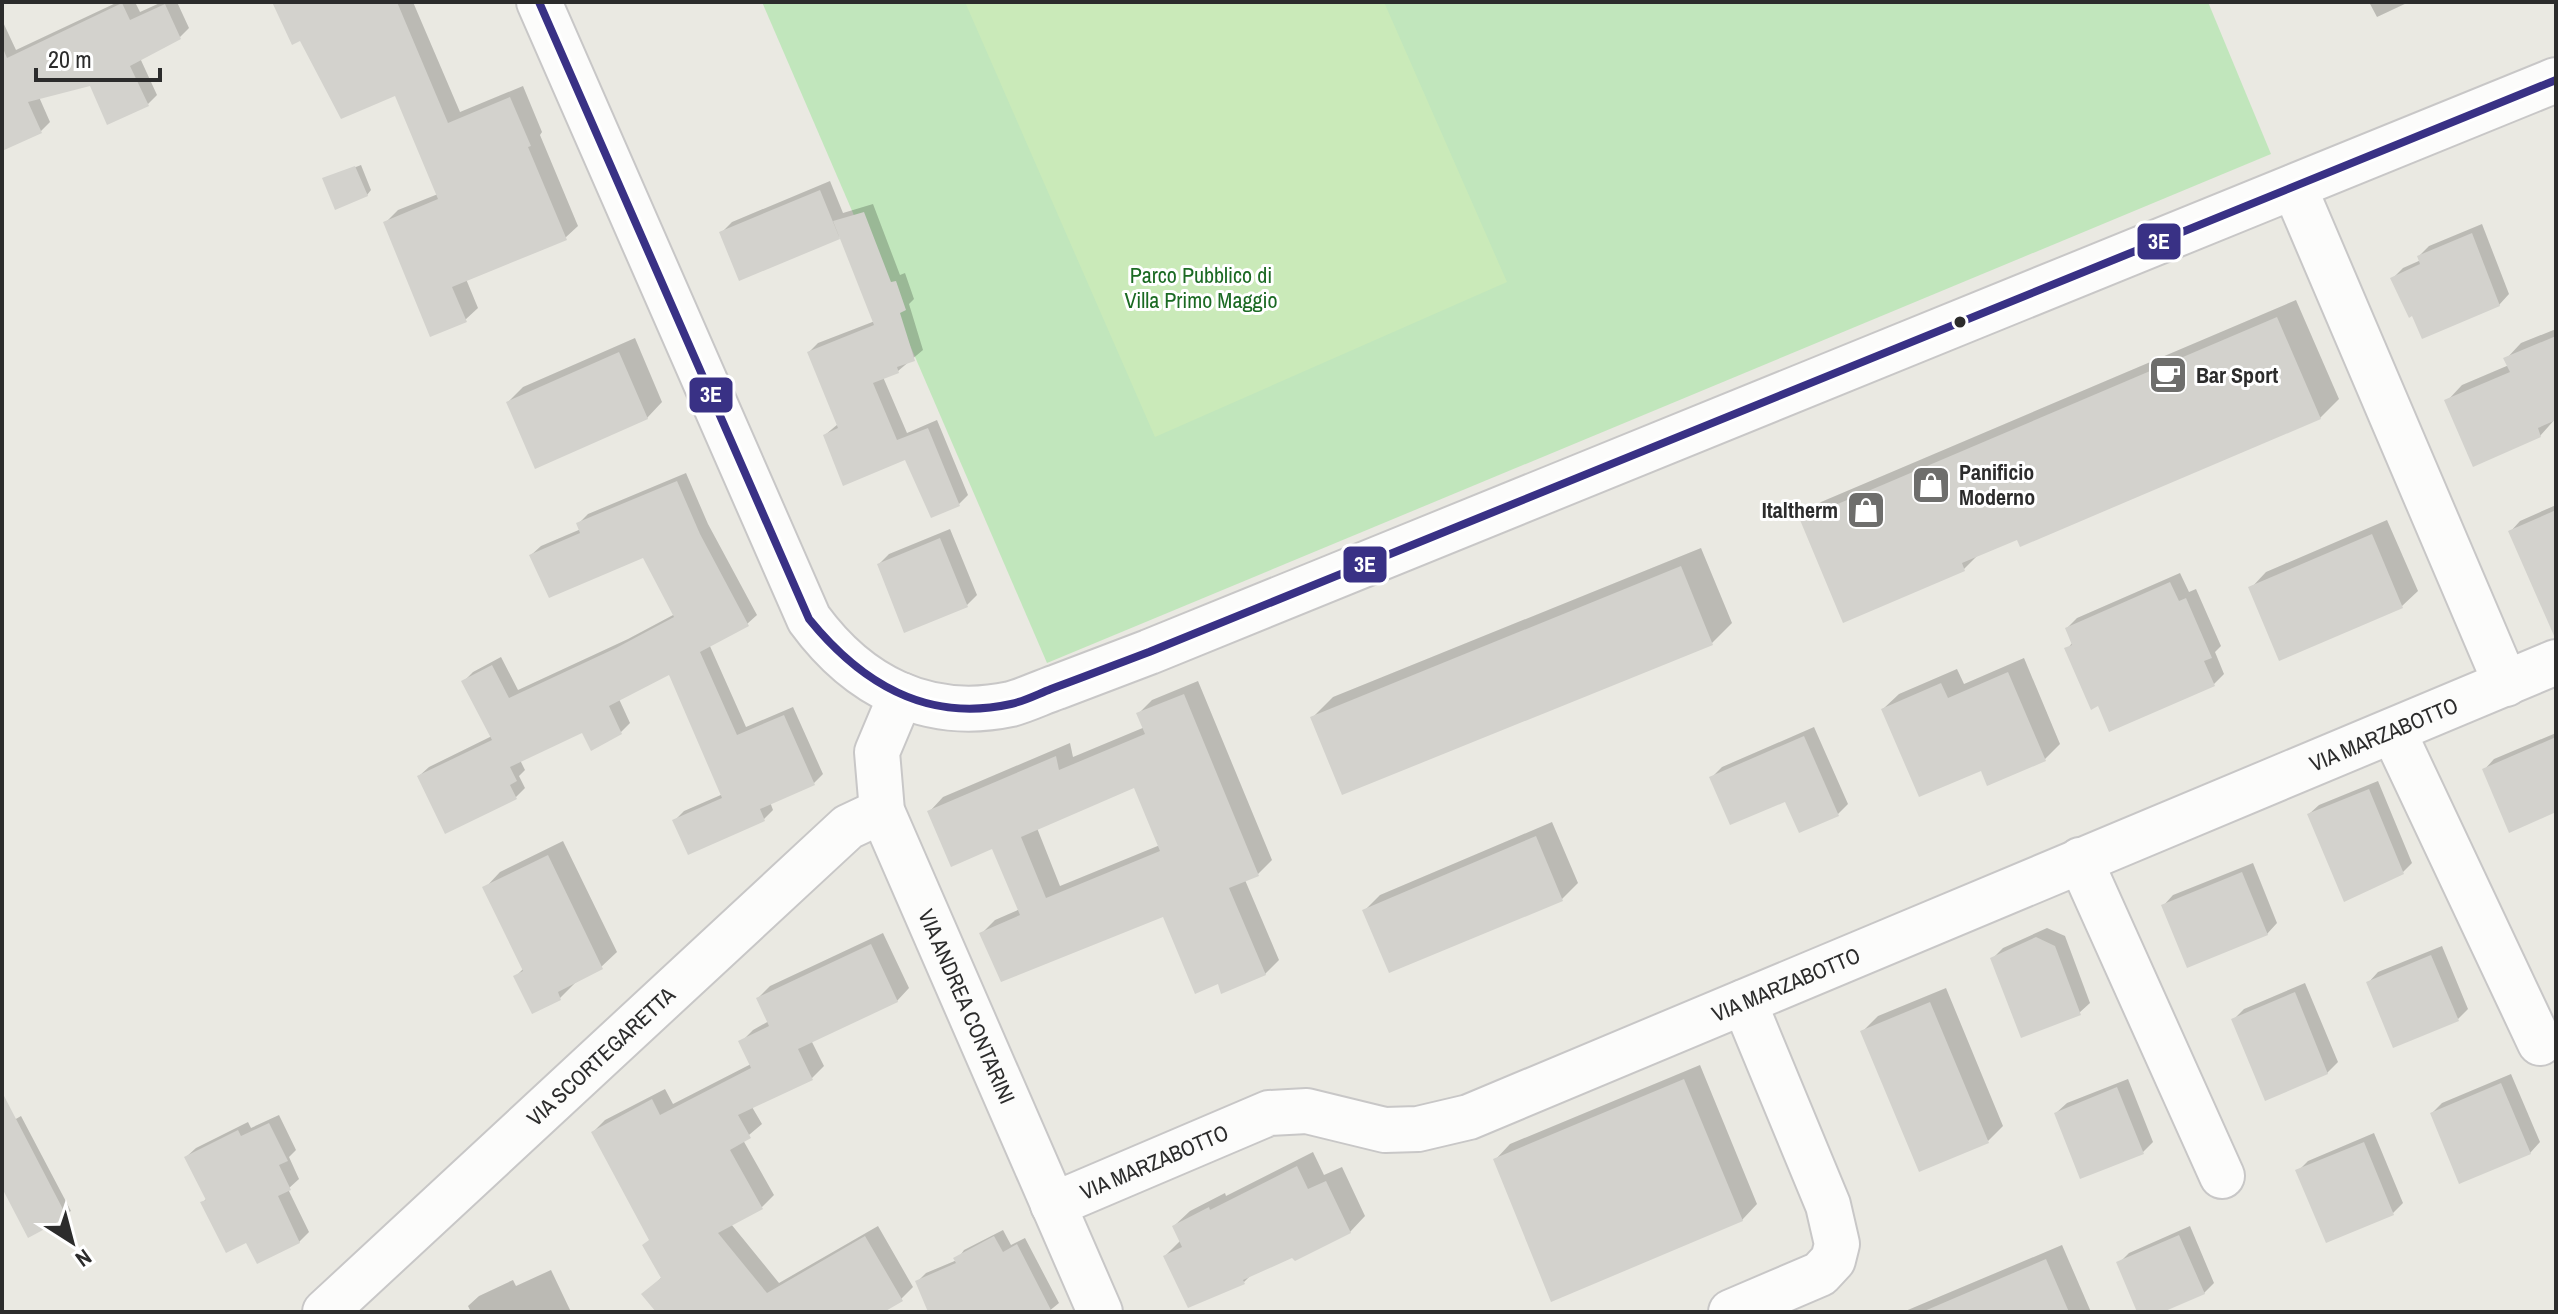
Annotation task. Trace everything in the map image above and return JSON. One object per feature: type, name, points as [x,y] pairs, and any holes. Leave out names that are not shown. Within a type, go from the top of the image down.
[{"type":"street","points":[[539,2],[809,619],[849,665],[873,682],[901,695],[937,705],[974,708],[1012,704],[1149,652],[2556,80]]},
{"type":"street","points":[[2294,187],[2506,684]]},
{"type":"street","name":"VIA MARZABOTTO","points":[[1053,1205],[1269,1113],[1307,1111],[1385,1130],[1440,1126],[1469,1117],[2556,662]]},
{"type":"street","name":"VIA ANDREA CONTARINI","points":[[901,695],[877,752],[882,811],[1100,1312]]},
{"type":"street","points":[[2393,731],[2540,1043]]},
{"type":"street","name":"VIA SCORTEGARETTA","points":[[325,1312],[848,827],[882,811]]},
{"type":"street","points":[[2080,860],[2222,1176]]},
{"type":"street","points":[[1731,1312],[1820,1274],[1833,1260],[1837,1244],[1828,1205],[1744,1002]]},
{"type":"green space","name":"Parco Pubblico di Villa Primo Maggio","points":[[762,2],[2208,2],[2271,154],[1047,663]]},
{"type":"green space","points":[[965,2],[1384,2],[1507,282],[1155,437]]},
{"type":"building","points":[[272,2],[397,2],[448,123],[510,97],[567,240],[452,287],[467,322],[430,337],[383,222],[438,199],[395,96],[341,119],[300,41],[292,45]]},
{"type":"building","points":[[122,3],[130,20],[165,4],[181,39],[130,66],[149,106],[107,125],[90,86],[28,102],[42,133],[2,151],[2,46],[7,58]]},
{"type":"building","points":[[355,166],[368,196],[335,210],[322,178]]},
{"type":"building","points":[[820,190],[840,239],[739,281],[719,232]]},
{"type":"building","points":[[864,212],[891,282],[896,281],[906,310],[900,313],[915,361],[897,367],[899,373],[873,383],[897,440],[928,428],[960,506],[931,518],[905,460],[843,486],[823,435],[838,428],[807,352],[874,325],[833,221]]},
{"type":"building","points":[[2472,233],[2500,306],[2422,339],[2390,278],[2420,264],[2417,256]]},
{"type":"building","points":[[2277,317],[2321,419],[2020,547],[2017,540],[1962,563],[1965,571],[1843,623],[1800,520]]},
{"type":"building","points":[[2556,336],[2556,420],[2538,428],[2541,437],[2473,467],[2444,400],[2510,372],[2503,358]]},
{"type":"building","points":[[619,352],[648,419],[535,469],[506,402]]},
{"type":"building","points":[[677,481],[700,534],[749,626],[700,652],[737,735],[784,715],[815,785],[760,809],[765,821],[688,855],[672,820],[722,798],[669,675],[609,706],[622,734],[591,751],[582,733],[510,767],[517,781],[510,785],[517,799],[445,834],[417,776],[492,740],[461,681],[492,665],[509,698],[674,617],[643,558],[549,598],[529,555],[580,533],[576,523]]},
{"type":"building","points":[[2556,510],[2556,638],[2555,638],[2508,531]]},
{"type":"building","points":[[2372,534],[2403,608],[2279,661],[2248,587]]},
{"type":"building","points":[[940,538],[968,607],[904,633],[877,564]]},
{"type":"building","points":[[1681,566],[1713,645],[1342,795],[1310,717]]},
{"type":"building","points":[[2170,582],[2179,601],[2186,598],[2212,658],[2204,661],[2215,686],[2109,732],[2098,706],[2091,710],[2064,648],[2072,645],[2065,628]]},
{"type":"building","points":[[2008,672],[2046,761],[1987,786],[1981,771],[1919,797],[1881,709],[1941,683],[1948,698]]},
{"type":"building","points":[[1184,694],[1259,876],[1229,888],[1266,975],[1221,994],[1218,984],[1195,994],[1163,917],[1001,982],[979,933],[1020,915],[992,849],[951,867],[927,811],[1056,756],[1059,770],[1145,734],[1136,713]],"holes":[[[1134,788],[1160,851],[1046,898],[1021,837]]]},
{"type":"building","points":[[1804,736],[1839,816],[1799,833],[1785,802],[1730,825],[1709,777]]},
{"type":"building","points":[[2556,737],[2556,812],[2509,833],[2482,769]]},
{"type":"building","points":[[2369,789],[2404,874],[2344,902],[2307,814]]},
{"type":"building","points":[[1536,836],[1563,901],[1389,973],[1362,910]]},
{"type":"building","points":[[548,855],[603,969],[558,992],[561,1000],[532,1014],[513,976],[523,971],[482,887]]},
{"type":"building","points":[[2242,872],[2268,935],[2187,968],[2161,905]]},
{"type":"building","points":[[2036,937],[2055,946],[2081,1015],[2021,1038],[1990,958]]},
{"type":"building","points":[[871,944],[898,1002],[798,1049],[813,1080],[738,1115],[751,1138],[730,1150],[763,1209],[718,1233],[767,1293],[865,1236],[903,1301],[884,1312],[656,1312],[641,1294],[661,1278],[642,1245],[649,1240],[591,1132],[652,1099],[660,1115],[751,1068],[738,1041],[769,1026],[756,998]]},
{"type":"building","points":[[2431,955],[2459,1021],[2393,1048],[2366,982]]},
{"type":"building","points":[[2295,992],[2328,1074],[2265,1101],[2231,1019]]},
{"type":"building","points":[[1930,1002],[1989,1143],[1919,1172],[1860,1031]]},
{"type":"building","points":[[1684,1079],[1743,1221],[1551,1302],[1493,1159]]},
{"type":"building","points":[[2501,1083],[2531,1154],[2459,1184],[2430,1113]]},
{"type":"building","points":[[2117,1087],[2144,1154],[2080,1179],[2054,1113]]},
{"type":"building","points":[[2,1092],[67,1217],[28,1238],[2,1188]]},
{"type":"building","points":[[269,1123],[288,1161],[279,1165],[291,1190],[278,1196],[300,1243],[257,1264],[246,1243],[226,1253],[200,1202],[206,1200],[184,1157],[238,1130],[241,1136]]},
{"type":"building","points":[[2364,1142],[2394,1215],[2326,1243],[2295,1170]]},
{"type":"building","points":[[1297,1166],[1308,1189],[1326,1181],[1351,1233],[1295,1261],[1292,1258],[1243,1280],[1245,1284],[1188,1308],[1163,1256],[1182,1247],[1172,1226]]},
{"type":"building","points":[[2179,1235],[2205,1294],[2163,1312],[2137,1312],[2116,1262]]},
{"type":"building","points":[[994,1236],[1003,1252],[1017,1244],[1052,1312],[928,1312],[915,1281],[956,1263],[953,1258]]},
{"type":"building","points":[[2046,1259],[2069,1312],[1922,1312]]},
{"type":"transit line","name":"3E","points":[[539,2],[809,619],[829,642],[873,679],[898,693],[951,708],[1016,703],[1149,652],[2556,80]]},
{"type":"place","name":"Bar Sport","points":[[2168,375]]},
{"type":"place","name":"Panificio Moderno","points":[[1931,485]]},
{"type":"place","name":"Italtherm","points":[[1866,510]]}]
